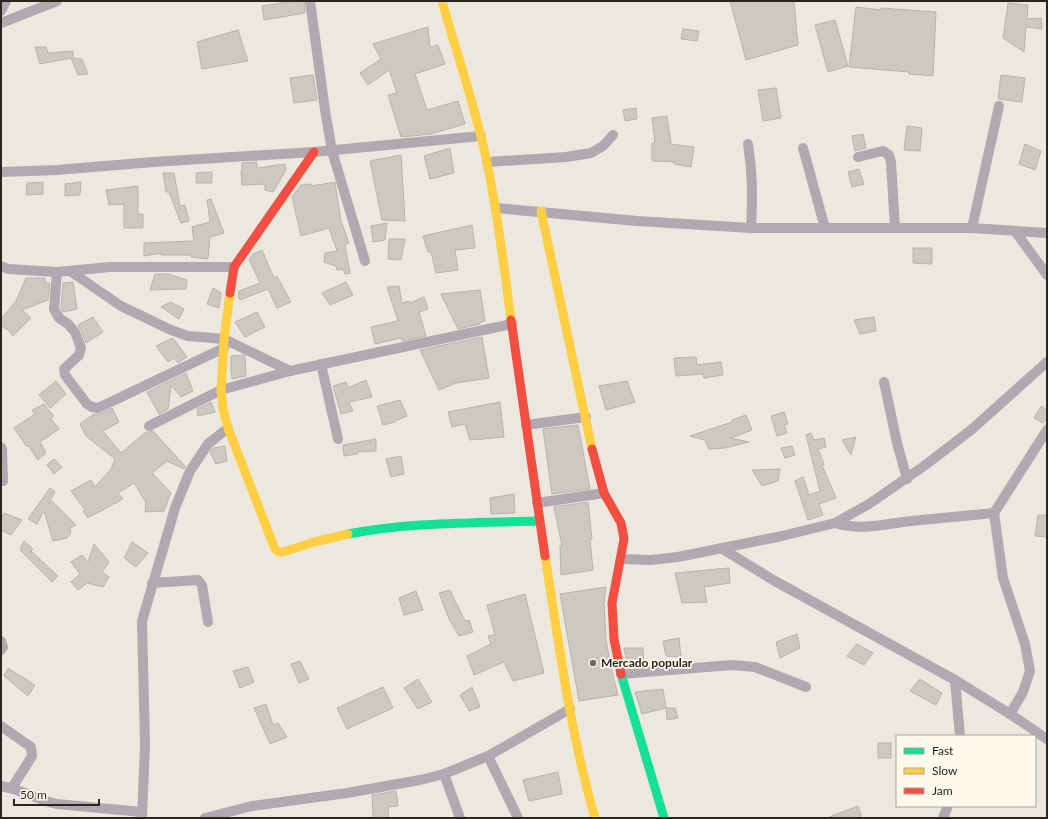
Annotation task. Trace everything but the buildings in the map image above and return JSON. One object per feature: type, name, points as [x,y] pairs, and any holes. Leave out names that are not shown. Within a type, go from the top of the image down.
[{"type":"street","points":[[1,11],[6,1]]},
{"type":"street","points":[[1,23],[57,1]]},
{"type":"street","points":[[310,1],[332,150],[364,261]]},
{"type":"street","points":[[443,2],[481,136],[496,208],[539,521],[570,709],[586,788],[595,818]]},
{"type":"street","points":[[972,228],[999,106]]},
{"type":"street","points":[[487,162],[566,157],[591,153],[603,146],[613,135]]},
{"type":"street","points":[[1,172],[57,170],[153,162],[314,152],[481,136]]},
{"type":"street","points":[[748,144],[752,166],[753,191],[751,228]]},
{"type":"street","points":[[803,148],[825,228]]},
{"type":"street","points":[[858,157],[883,151],[889,155],[895,228]]},
{"type":"street","points":[[314,152],[234,267],[224,344],[221,390],[223,409],[228,428],[275,549],[279,552],[323,539],[355,533],[416,526],[539,521]]},
{"type":"street","points":[[496,208],[637,221],[751,228],[972,228],[1047,233]]},
{"type":"street","points":[[541,211],[594,459],[604,493],[621,523],[624,539],[612,603],[614,639],[621,674],[664,818]]},
{"type":"street","points":[[1015,231],[1047,275]]},
{"type":"street","points":[[1,266],[8,269],[57,272],[110,267],[234,267]]},
{"type":"street","points":[[70,271],[121,306],[171,330],[188,336],[224,344],[290,371]]},
{"type":"street","points":[[57,272],[54,309],[59,318],[68,324],[75,332],[81,348],[79,355],[64,369],[65,375],[87,404],[92,407],[98,408],[224,344]]},
{"type":"street","points":[[149,426],[221,390],[290,371],[512,324]]},
{"type":"street","points":[[621,559],[651,560],[678,557],[782,536],[835,523],[869,504],[907,479],[971,430],[1047,362]]},
{"type":"street","points":[[321,364],[338,439]]},
{"type":"street","points":[[884,382],[897,443],[907,479]]},
{"type":"street","points":[[526,425],[586,417]]},
{"type":"street","points":[[1,786],[12,788],[44,801],[57,804],[142,815],[145,744],[142,621],[152,583],[176,508],[190,471],[208,444],[228,428]]},
{"type":"street","points":[[1010,714],[1023,692],[1030,671],[1025,644],[1003,578],[994,513],[1047,430]]},
{"type":"street","points":[[1,447],[3,481]]},
{"type":"street","points":[[537,503],[604,493]]},
{"type":"street","points":[[835,523],[847,527],[861,528],[911,521],[994,513]]},
{"type":"street","points":[[721,548],[773,580],[955,680],[1047,739]]},
{"type":"street","points":[[152,583],[198,580],[202,585],[208,622]]},
{"type":"street","points":[[1,641],[3,647],[1,650]]},
{"type":"street","points":[[621,674],[732,665],[755,667],[806,686]]},
{"type":"street","points":[[955,680],[960,735]]},
{"type":"street","points":[[204,818],[252,806],[347,793],[420,780],[444,774],[488,756],[570,709]]},
{"type":"street","points":[[1,726],[32,747],[32,756],[12,788]]},
{"type":"street","points":[[488,756],[518,818]]},
{"type":"street","points":[[444,774],[460,818]]},
{"type":"street","points":[[943,818],[948,807]]},
{"type":"traffic: fast","points":[[348,534],[419,525],[539,521]]},
{"type":"traffic: fast","points":[[621,674],[664,818]]},
{"type":"traffic: slow","points":[[442,1],[483,142],[498,222],[511,320]]},
{"type":"traffic: slow","points":[[541,211],[592,449]]},
{"type":"traffic: slow","points":[[230,293],[224,339],[221,390],[223,409],[228,428],[275,549],[279,552],[283,552],[314,542],[348,534]]},
{"type":"traffic: slow","points":[[545,556],[572,721],[586,786],[595,818]]},
{"type":"traffic: jam","points":[[230,293],[234,267],[314,152]]},
{"type":"traffic: jam","points":[[511,320],[545,556]]},
{"type":"traffic: jam","points":[[592,449],[604,493],[621,523],[624,539],[612,603],[614,639],[621,674]]},
{"type":"place","name":"Mercado popular","points":[[593,663]]}]
